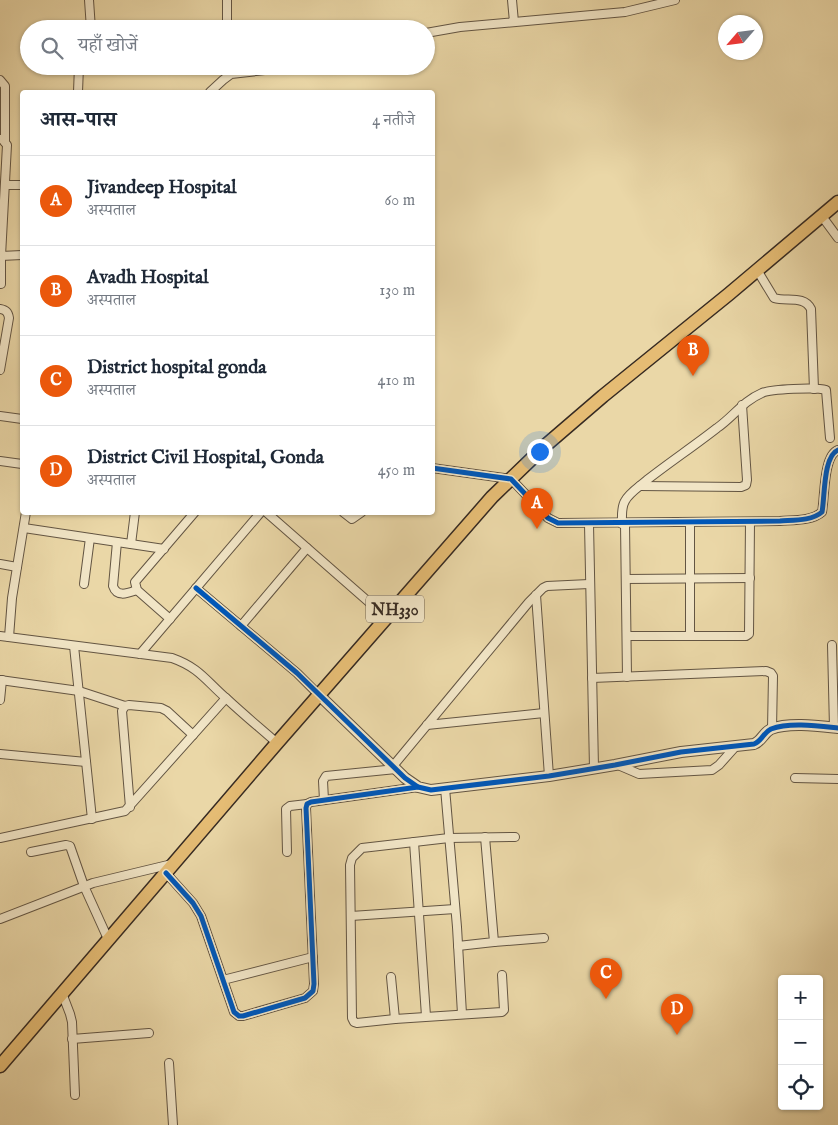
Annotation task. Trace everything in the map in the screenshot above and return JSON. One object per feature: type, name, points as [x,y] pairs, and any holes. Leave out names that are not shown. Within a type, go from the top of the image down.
[{"type":"highway","name":"NH330","points":[[0,1066],[108,938],[492,497],[546,445],[603,396],[838,202]]},
{"type":"street","points":[[88,0],[90,20]]},
{"type":"street","points":[[227,0],[227,20]]},
{"type":"street","points":[[512,0],[514,22]]},
{"type":"street","points":[[435,31],[460,27],[624,12],[675,0]]},
{"type":"street","points":[[78,90],[79,75]]},
{"type":"street","points":[[212,90],[230,75]]},
{"type":"street","points":[[0,80],[5,86],[2,140],[7,145],[6,184],[1,228],[1,284]]},
{"type":"street","points":[[6,184],[20,184]]},
{"type":"street","points":[[821,215],[838,238]]},
{"type":"street","points":[[1,256],[20,255]]},
{"type":"street","points":[[757,270],[774,298],[804,301],[812,309],[814,389]]},
{"type":"street","points":[[0,309],[6,310],[9,318],[0,370]]},
{"type":"street","points":[[627,677],[623,506],[625,501],[665,466],[719,427],[742,405],[768,390],[823,389],[827,392],[830,438]]},
{"type":"street","points":[[640,486],[741,487],[746,485],[742,405]]},
{"type":"street","points":[[0,416],[20,419]]},
{"type":"street","points":[[435,468],[510,479],[548,518],[558,524],[780,521],[820,515],[825,498],[828,461],[834,451],[838,450]]},
{"type":"street","points":[[0,461],[20,464]]},
{"type":"street","points":[[9,637],[17,567],[26,515]]},
{"type":"street","points":[[131,544],[135,515]]},
{"type":"street","points":[[170,619],[137,590],[136,582],[193,515]]},
{"type":"street","points":[[140,654],[257,515]]},
{"type":"street","points":[[269,515],[387,618]]},
{"type":"street","points":[[347,515],[352,519],[358,515]]},
{"type":"street","points":[[627,636],[746,636],[750,634],[750,522]]},
{"type":"street","points":[[690,523],[690,636]]},
{"type":"street","points":[[589,524],[594,768]]},
{"type":"street","points":[[24,528],[164,549]]},
{"type":"street","points":[[84,584],[90,538]]},
{"type":"street","points":[[117,542],[114,590],[117,593],[125,594],[137,590]]},
{"type":"street","points":[[241,626],[307,548]]},
{"type":"street","points":[[0,564],[17,567]]},
{"type":"street","points":[[626,579],[750,578]]},
{"type":"street","points":[[324,800],[323,782],[326,776],[394,768],[427,725],[543,588],[547,586],[589,584]]},
{"type":"street","points":[[196,588],[297,673],[394,768],[418,787]]},
{"type":"street","points":[[536,595],[549,776]]},
{"type":"street","points":[[0,636],[172,658],[187,663],[277,743]]},
{"type":"street","points":[[287,852],[286,809],[290,806],[418,787],[430,790],[549,776],[618,765],[681,752],[754,744],[760,742],[766,732],[778,727],[808,726],[836,728],[832,645]]},
{"type":"street","points":[[74,646],[92,819]]},
{"type":"street","points":[[592,678],[766,671],[773,676],[772,729]]},
{"type":"street","points":[[0,700],[1,680],[79,691],[125,706],[129,704],[161,708],[172,715],[193,735]]},
{"type":"street","points":[[0,838],[119,813],[130,807],[226,698]]},
{"type":"street","points":[[125,706],[122,711],[130,807]]},
{"type":"street","points":[[427,725],[544,713]]},
{"type":"street","points":[[618,765],[639,774],[712,770],[736,746]]},
{"type":"street","points":[[0,754],[86,762]]},
{"type":"street","points":[[795,778],[838,779]]},
{"type":"street","points":[[445,788],[462,1014]]},
{"type":"street","points":[[0,919],[104,879],[170,868],[201,916],[234,1012],[239,1016],[243,1016],[309,996],[313,991],[314,984],[307,804]]},
{"type":"street","points":[[486,837],[494,942]]},
{"type":"street","points":[[502,975],[504,1010],[502,1012],[354,1022],[352,1018],[350,865],[352,858],[362,848],[449,838],[515,837]]},
{"type":"street","points":[[414,842],[426,1016]]},
{"type":"street","points":[[30,852],[66,845],[70,846],[84,886],[108,938]]},
{"type":"street","points":[[352,916],[455,909]]},
{"type":"street","points":[[458,946],[544,938]]},
{"type":"street","points":[[223,980],[313,957]]},
{"type":"street","points":[[391,977],[395,1018]]},
{"type":"street","points":[[62,993],[70,1014],[75,1095]]},
{"type":"street","points":[[72,1040],[149,1033]]},
{"type":"street","points":[[169,1063],[173,1125]]},
{"type":"cycle path","points":[[435,468],[511,479],[548,518],[558,523],[780,521],[808,519],[822,512],[827,468],[833,454],[838,450]]},
{"type":"cycle path","points":[[196,588],[297,673],[405,778],[418,787],[431,790],[549,776],[681,752],[754,744],[771,729],[778,727],[804,725],[838,728]]},
{"type":"cycle path","points":[[166,873],[193,903],[201,916],[234,1012],[239,1016],[243,1016],[305,998],[313,991],[314,984],[307,804],[418,787]]},
{"type":"place","name":"Avadh Hospital","points":[[693,376]]},
{"type":"place","name":"Jivandeep Hospital","points":[[537,529]]},
{"type":"place","name":"District hospital gonda","points":[[606,999]]},
{"type":"place","name":"District Civil Hospital, Gonda","points":[[677,1035]]}]
